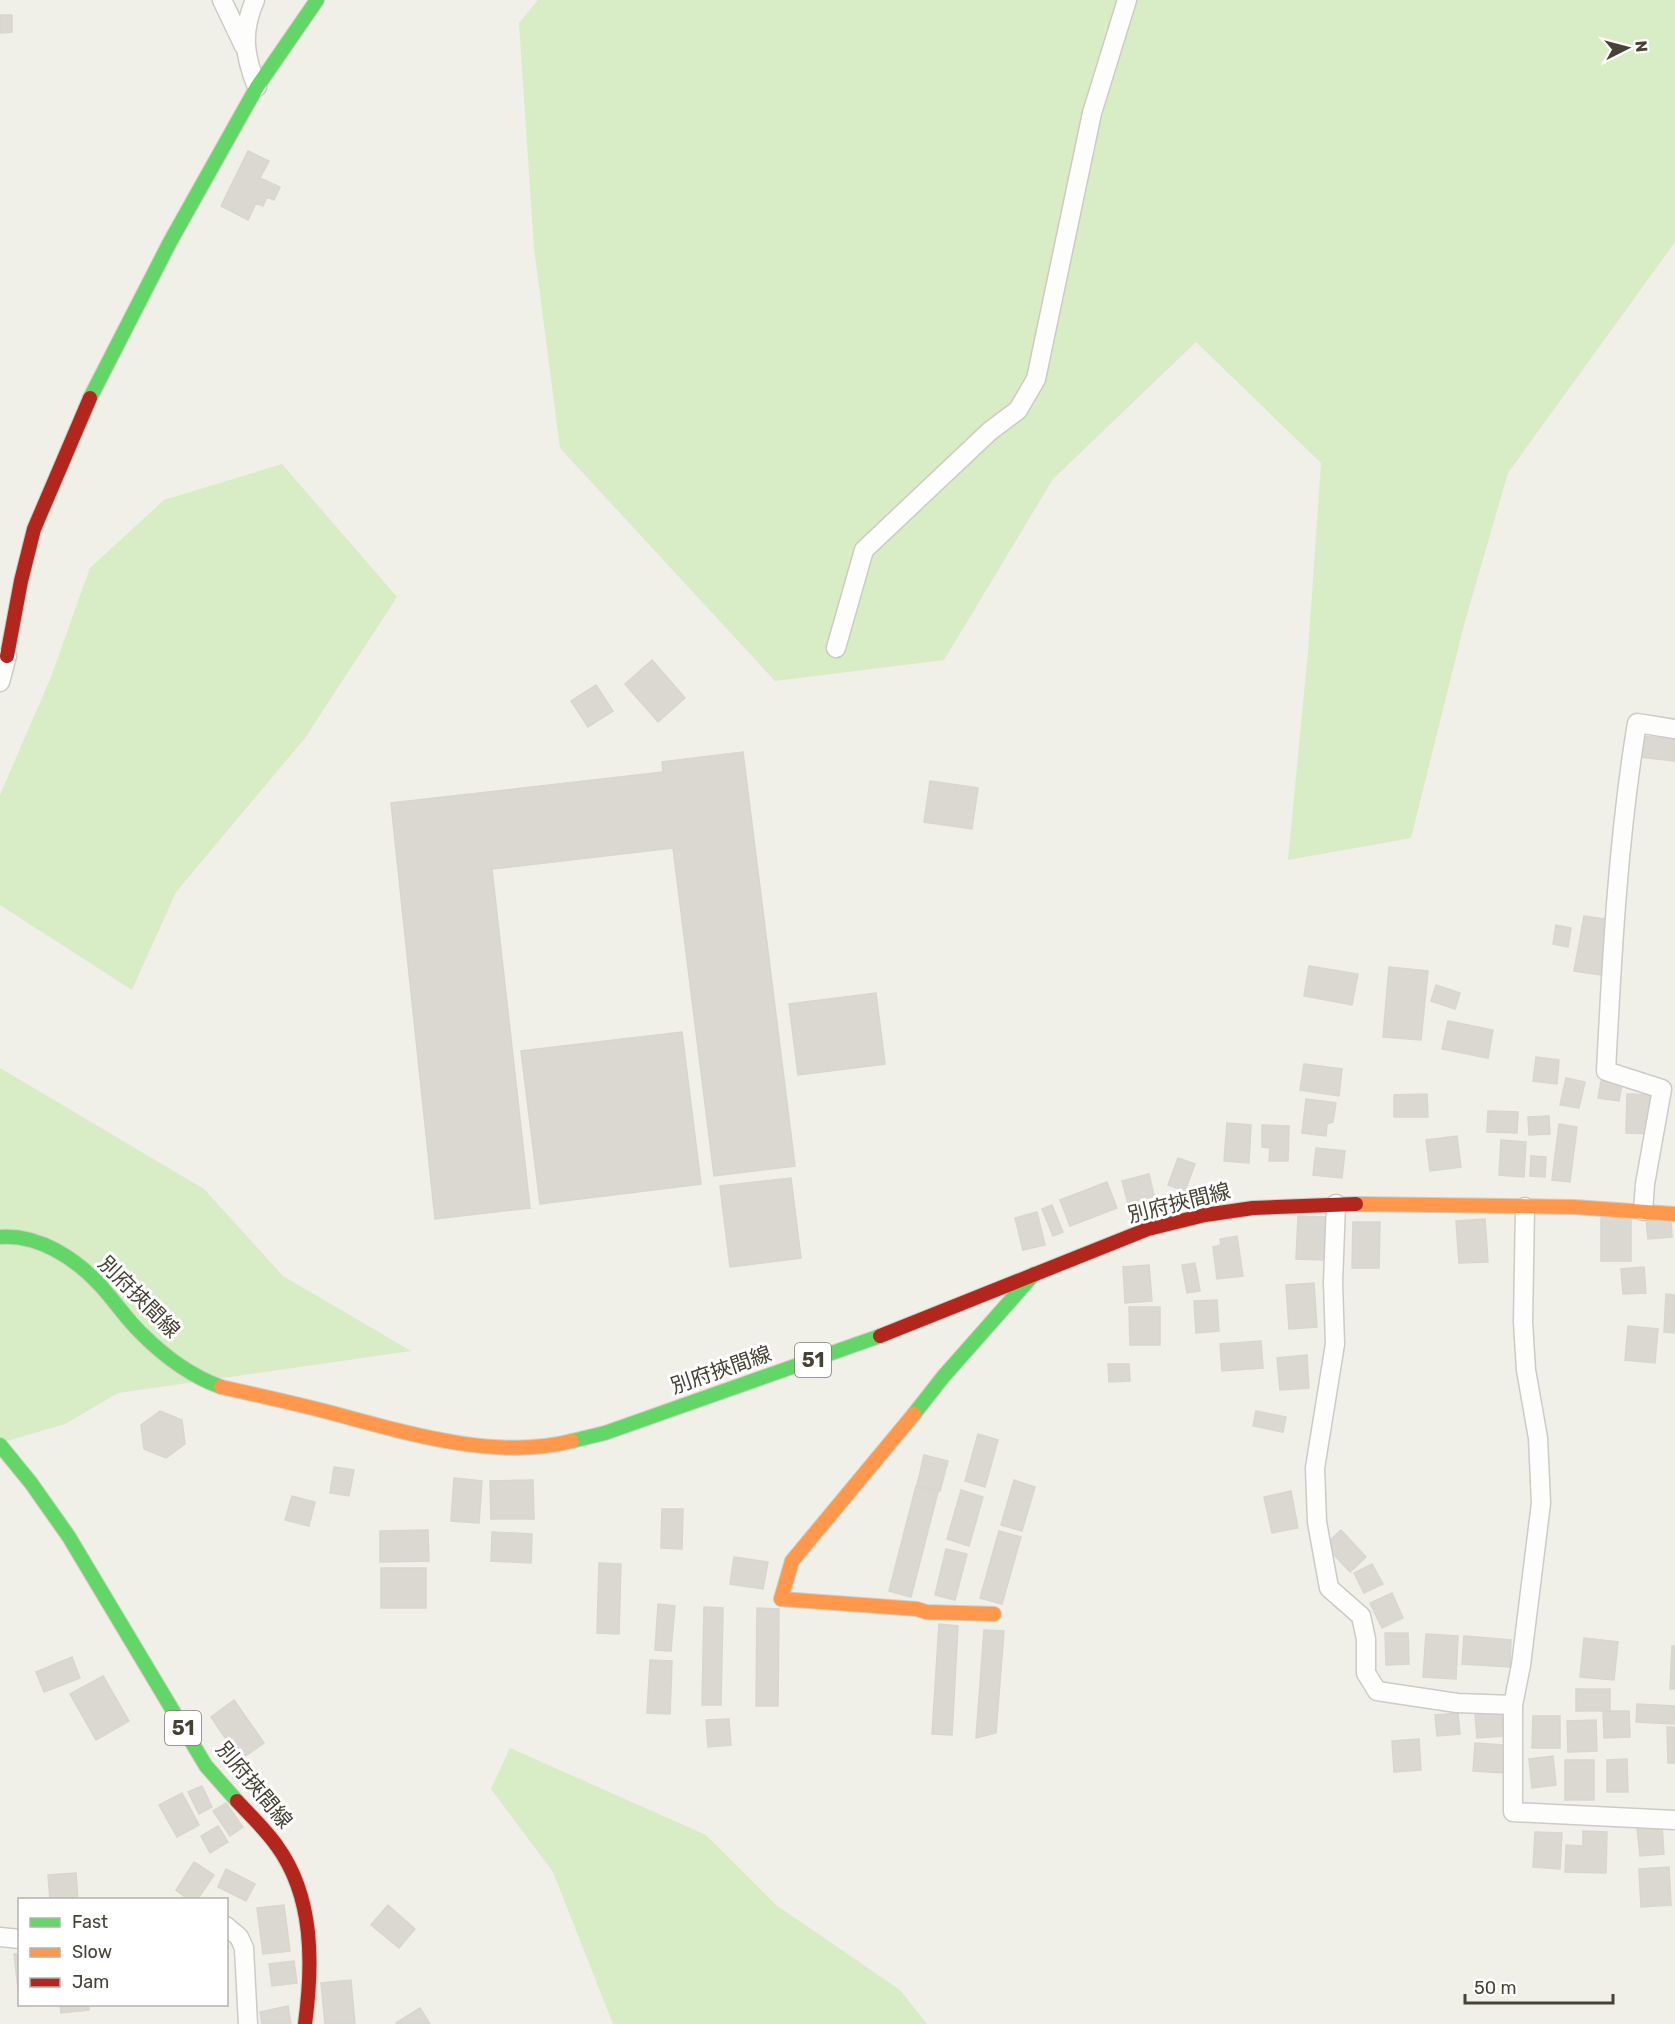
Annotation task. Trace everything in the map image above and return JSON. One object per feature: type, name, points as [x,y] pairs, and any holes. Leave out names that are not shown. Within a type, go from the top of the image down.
[{"type":"main road","points":[[7,657],[21,581],[34,529],[84,410],[170,242],[257,87],[317,0]]},
{"type":"main road","name":"別府挾間線","points":[[0,1237],[22,1236],[34,1239],[80,1267],[94,1279],[147,1339],[188,1371],[210,1383],[294,1402],[416,1435],[447,1441],[514,1448],[554,1446],[605,1433],[872,1339],[1148,1229],[1185,1219],[1253,1208],[1336,1204],[1574,1207],[1675,1214]]},
{"type":"main road","points":[[994,1614],[926,1612],[917,1609],[781,1599],[792,1561],[895,1440],[943,1377],[1034,1274]]},
{"type":"main road","name":"別府挾間線","points":[[0,1445],[69,1537],[206,1766],[278,1845],[287,1859],[303,1902],[310,1939],[311,1977],[305,2024]]},
{"type":"street","points":[[222,0],[246,50]]},
{"type":"street","points":[[255,0],[245,38],[248,64],[257,87]]},
{"type":"street","points":[[836,648],[864,550],[990,431],[1018,410],[1036,379],[1092,113],[1127,0]]},
{"type":"street","points":[[0,682],[7,657]]},
{"type":"street","points":[[1643,1211],[1645,1184],[1662,1089],[1606,1071],[1610,982],[1626,787],[1637,723],[1675,729]]},
{"type":"street","points":[[1336,1204],[1333,1282],[1335,1344],[1315,1468],[1317,1522],[1329,1588],[1361,1616],[1366,1639],[1366,1673],[1377,1691],[1457,1703],[1513,1705]]},
{"type":"street","points":[[1525,1207],[1523,1322],[1526,1370],[1538,1438],[1541,1503],[1521,1665],[1513,1705],[1513,1812],[1675,1820]]},
{"type":"street","points":[[228,1928],[239,1937],[244,1948],[248,2024]]},
{"type":"street","points":[[0,1937],[18,1939]]},
{"type":"green space","points":[[538,0],[1675,0],[1675,242],[1508,473],[1465,621],[1411,838],[1288,860],[1308,652],[1321,463],[1196,342],[1053,479],[944,660],[775,681],[560,448],[534,248],[519,23]]},
{"type":"green space","points":[[282,464],[397,597],[305,738],[176,892],[132,990],[0,905],[0,795],[51,677],[90,568],[164,500]]},
{"type":"green space","points":[[0,1068],[204,1189],[283,1276],[411,1351],[118,1393],[65,1424],[0,1443]]},
{"type":"green space","points":[[510,1748],[706,1835],[776,1905],[900,1990],[927,2024],[613,2024],[553,1872],[491,1789]]},
{"type":"building","points":[[0,15],[12,15],[12,32],[0,33]]},
{"type":"building","points":[[248,151],[269,161],[260,178],[280,187],[274,200],[267,197],[263,206],[256,203],[248,220],[221,206]]},
{"type":"building","points":[[652,660],[685,698],[658,722],[625,684]]},
{"type":"building","points":[[596,685],[613,711],[588,727],[571,701]]},
{"type":"building","points":[[1642,736],[1675,739],[1675,761],[1639,757]]},
{"type":"building","points":[[743,752],[795,1166],[714,1176],[673,848],[492,869],[530,1208],[435,1219],[391,803],[663,772],[662,762]]},
{"type":"building","points":[[930,781],[978,788],[972,829],[924,822]]},
{"type":"building","points":[[1584,916],[1610,920],[1601,975],[1574,971]]},
{"type":"building","points":[[1556,925],[1571,928],[1568,947],[1553,944]]},
{"type":"building","points":[[1309,966],[1358,974],[1352,1005],[1304,996]]},
{"type":"building","points":[[1389,967],[1428,971],[1421,1040],[1383,1037]]},
{"type":"building","points":[[1436,985],[1460,993],[1455,1009],[1431,1001]]},
{"type":"building","points":[[876,993],[885,1064],[798,1075],[789,1004]]},
{"type":"building","points":[[1448,1021],[1493,1030],[1488,1058],[1442,1049]]},
{"type":"building","points":[[682,1032],[701,1184],[540,1204],[521,1051]]},
{"type":"building","points":[[1536,1057],[1559,1060],[1557,1084],[1533,1081]]},
{"type":"building","points":[[1304,1064],[1342,1069],[1339,1096],[1300,1090]]},
{"type":"building","points":[[1566,1078],[1585,1082],[1579,1108],[1560,1105]]},
{"type":"building","points":[[1601,1081],[1622,1084],[1619,1101],[1598,1098]]},
{"type":"building","points":[[1427,1094],[1428,1117],[1394,1117],[1394,1095]]},
{"type":"building","points":[[1627,1094],[1654,1095],[1653,1134],[1626,1133]]},
{"type":"building","points":[[1306,1099],[1336,1103],[1333,1122],[1327,1124],[1326,1136],[1302,1133]]},
{"type":"building","points":[[1488,1111],[1518,1112],[1517,1133],[1487,1132]]},
{"type":"building","points":[[1549,1116],[1550,1134],[1529,1135],[1528,1117]]},
{"type":"building","points":[[1227,1123],[1251,1125],[1249,1163],[1224,1161]]},
{"type":"building","points":[[1559,1124],[1577,1127],[1570,1182],[1552,1180]]},
{"type":"building","points":[[1262,1125],[1289,1126],[1288,1161],[1269,1161],[1270,1148],[1262,1147]]},
{"type":"building","points":[[1457,1136],[1461,1167],[1430,1171],[1426,1140]]},
{"type":"building","points":[[1501,1140],[1526,1142],[1524,1177],[1499,1175]]},
{"type":"building","points":[[1316,1148],[1345,1151],[1342,1178],[1313,1175]]},
{"type":"building","points":[[1531,1156],[1546,1157],[1545,1177],[1530,1176]]},
{"type":"building","points":[[1178,1158],[1195,1164],[1185,1191],[1168,1185]]},
{"type":"building","points":[[1149,1174],[1155,1200],[1129,1207],[1122,1181]]},
{"type":"building","points":[[791,1178],[801,1258],[730,1267],[720,1186]]},
{"type":"building","points":[[1107,1182],[1117,1208],[1070,1226],[1060,1200]]},
{"type":"building","points":[[1052,1205],[1063,1232],[1053,1236],[1042,1209]]},
{"type":"building","points":[[1601,1211],[1631,1212],[1631,1261],[1601,1261]]},
{"type":"building","points":[[1037,1212],[1045,1245],[1023,1250],[1015,1218]]},
{"type":"building","points":[[1298,1216],[1327,1217],[1326,1260],[1296,1259]]},
{"type":"building","points":[[1671,1218],[1672,1237],[1648,1239],[1646,1219]]},
{"type":"building","points":[[1485,1219],[1488,1262],[1459,1263],[1456,1221]]},
{"type":"building","points":[[1353,1222],[1380,1222],[1379,1268],[1352,1268]]},
{"type":"building","points":[[1237,1236],[1243,1276],[1217,1279],[1213,1247],[1221,1245],[1220,1239]]},
{"type":"building","points":[[1195,1263],[1200,1291],[1187,1293],[1182,1265]]},
{"type":"building","points":[[1149,1265],[1152,1301],[1125,1303],[1123,1267]]},
{"type":"building","points":[[1644,1267],[1646,1293],[1623,1294],[1621,1269]]},
{"type":"building","points":[[1314,1283],[1317,1327],[1289,1329],[1286,1285]]},
{"type":"building","points":[[1666,1294],[1675,1295],[1675,1333],[1664,1332]]},
{"type":"building","points":[[1217,1300],[1219,1331],[1196,1333],[1194,1301]]},
{"type":"building","points":[[1129,1307],[1160,1307],[1160,1345],[1130,1345]]},
{"type":"building","points":[[1628,1326],[1658,1329],[1655,1363],[1625,1360]]},
{"type":"building","points":[[1261,1341],[1263,1368],[1222,1371],[1220,1344]]},
{"type":"building","points":[[1307,1355],[1309,1388],[1280,1390],[1277,1358]]},
{"type":"building","points":[[1108,1364],[1129,1364],[1130,1381],[1109,1382]]},
{"type":"building","points":[[160,1411],[182,1420],[185,1444],[166,1458],[144,1449],[141,1425]]},
{"type":"building","points":[[1256,1411],[1286,1417],[1283,1432],[1253,1426]]},
{"type":"building","points":[[978,1434],[998,1440],[985,1487],[965,1481]]},
{"type":"building","points":[[924,1455],[948,1461],[940,1491],[917,1485]]},
{"type":"building","points":[[334,1467],[354,1470],[349,1496],[330,1493]]},
{"type":"building","points":[[454,1478],[482,1481],[479,1523],[451,1521]]},
{"type":"building","points":[[533,1480],[534,1519],[491,1519],[490,1481]]},
{"type":"building","points":[[1014,1480],[1035,1487],[1022,1531],[1001,1525]]},
{"type":"building","points":[[916,1486],[938,1492],[911,1597],[889,1591]]},
{"type":"building","points":[[961,1490],[983,1497],[969,1546],[947,1539]]},
{"type":"building","points":[[1291,1491],[1298,1528],[1272,1533],[1264,1497]]},
{"type":"building","points":[[292,1496],[315,1502],[309,1526],[285,1520]]},
{"type":"building","points":[[662,1509],[683,1509],[682,1549],[661,1548]]},
{"type":"building","points":[[428,1530],[429,1561],[380,1562],[380,1531]]},
{"type":"building","points":[[1341,1530],[1366,1557],[1350,1572],[1325,1545]]},
{"type":"building","points":[[999,1531],[1021,1537],[1002,1604],[980,1598]]},
{"type":"building","points":[[492,1532],[532,1534],[531,1563],[491,1561]]},
{"type":"building","points":[[946,1549],[967,1554],[955,1600],[935,1595]]},
{"type":"building","points":[[734,1557],[768,1562],[763,1589],[730,1584]]},
{"type":"building","points":[[599,1563],[621,1564],[619,1634],[597,1633]]},
{"type":"building","points":[[1372,1564],[1383,1584],[1364,1593],[1354,1573]]},
{"type":"building","points":[[381,1568],[426,1568],[426,1608],[381,1608]]},
{"type":"building","points":[[1392,1593],[1403,1618],[1382,1628],[1370,1603]]},
{"type":"building","points":[[658,1604],[675,1606],[671,1651],[655,1650]]},
{"type":"building","points":[[704,1607],[723,1608],[721,1705],[702,1705]]},
{"type":"building","points":[[757,1608],[779,1609],[778,1706],[756,1706]]},
{"type":"building","points":[[939,1624],[958,1626],[952,1735],[932,1734]]},
{"type":"building","points":[[984,1630],[1004,1631],[996,1733],[976,1738]]},
{"type":"building","points":[[1385,1633],[1408,1633],[1409,1664],[1386,1665]]},
{"type":"building","points":[[1426,1634],[1458,1636],[1456,1679],[1423,1677]]},
{"type":"building","points":[[1464,1636],[1511,1640],[1510,1667],[1462,1664]]},
{"type":"building","points":[[1584,1638],[1618,1642],[1614,1680],[1580,1677]]},
{"type":"building","points":[[1672,1646],[1675,1646],[1675,1689],[1670,1689]]},
{"type":"building","points":[[72,1657],[80,1678],[44,1692],[36,1672]]},
{"type":"building","points":[[650,1660],[672,1661],[670,1714],[647,1713]]},
{"type":"building","points":[[103,1676],[129,1721],[96,1740],[70,1694]]},
{"type":"building","points":[[1576,1689],[1610,1689],[1610,1711],[1576,1711]]},
{"type":"building","points":[[234,1700],[264,1743],[240,1760],[211,1717]]},
{"type":"building","points":[[1637,1704],[1675,1706],[1675,1724],[1636,1722]]},
{"type":"building","points":[[1603,1711],[1629,1711],[1630,1737],[1604,1738]]},
{"type":"building","points":[[1458,1713],[1460,1734],[1437,1736],[1435,1715]]},
{"type":"building","points":[[1502,1713],[1504,1736],[1477,1738],[1475,1715]]},
{"type":"building","points":[[1533,1716],[1560,1716],[1560,1748],[1532,1748]]},
{"type":"building","points":[[729,1719],[731,1745],[708,1747],[706,1720]]},
{"type":"building","points":[[1596,1720],[1597,1751],[1568,1752],[1567,1721]]},
{"type":"building","points":[[1667,1727],[1675,1727],[1675,1763],[1668,1763]]},
{"type":"building","points":[[1419,1739],[1421,1770],[1394,1772],[1392,1741]]},
{"type":"building","points":[[1475,1743],[1504,1745],[1503,1773],[1473,1771]]},
{"type":"building","points":[[1553,1756],[1556,1785],[1532,1788],[1529,1759]]},
{"type":"building","points":[[1627,1759],[1628,1792],[1607,1792],[1607,1760]]},
{"type":"building","points":[[1565,1760],[1594,1760],[1594,1800],[1565,1800]]},
{"type":"building","points":[[202,1786],[212,1807],[199,1814],[188,1792]]},
{"type":"building","points":[[182,1793],[199,1825],[177,1837],[159,1805]]},
{"type":"building","points":[[226,1803],[243,1827],[230,1836],[213,1811]]},
{"type":"building","points":[[218,1826],[228,1842],[210,1853],[201,1836]]},
{"type":"building","points":[[1662,1826],[1664,1854],[1640,1856],[1637,1828]]},
{"type":"building","points":[[1583,1831],[1607,1832],[1606,1873],[1565,1872],[1566,1845],[1583,1846]]},
{"type":"building","points":[[1535,1832],[1562,1833],[1560,1869],[1533,1867]]},
{"type":"building","points":[[194,1862],[214,1875],[198,1898],[186,1898],[176,1890]]},
{"type":"building","points":[[1669,1867],[1671,1905],[1641,1907],[1639,1869]]},
{"type":"building","points":[[226,1869],[255,1884],[246,1901],[218,1887]]},
{"type":"building","points":[[76,1873],[78,1898],[50,1898],[48,1875]]},
{"type":"building","points":[[284,1905],[290,1951],[263,1954],[257,1908]]},
{"type":"building","points":[[388,1905],[415,1929],[399,1948],[371,1925]]},
{"type":"building","points":[[18,1953],[18,1988],[14,1954]]},
{"type":"building","points":[[294,1961],[297,1983],[272,1986],[269,1964]]},
{"type":"building","points":[[351,1980],[355,2024],[325,2024],[321,1983]]},
{"type":"building","points":[[60,2006],[88,2006],[89,2010],[61,2013]]},
{"type":"building","points":[[288,2006],[291,2024],[262,2024],[260,2012]]},
{"type":"building","points":[[420,2008],[430,2024],[396,2024],[396,2023]]},
{"type":"traffic: fast","points":[[90,398],[170,242],[257,87],[317,0]]},
{"type":"traffic: fast","points":[[0,1237],[28,1239],[67,1257],[100,1285],[136,1328],[159,1350],[189,1371],[221,1387]]},
{"type":"traffic: fast","points":[[914,1414],[943,1377],[1034,1274]]},
{"type":"traffic: fast","points":[[572,1441],[605,1433],[880,1336]]},
{"type":"traffic: fast","points":[[0,1445],[31,1483],[69,1537],[206,1766],[237,1801]]},
{"type":"traffic: slow","points":[[1356,1204],[1574,1207],[1675,1214]]},
{"type":"traffic: slow","points":[[221,1387],[449,1442],[512,1448],[572,1441]]},
{"type":"traffic: slow","points":[[914,1414],[792,1561],[781,1599],[917,1609],[926,1612],[994,1614]]},
{"type":"traffic: jam","points":[[7,656],[21,581],[34,529],[90,398]]},
{"type":"traffic: jam","points":[[880,1336],[1148,1229],[1205,1215],[1253,1208],[1356,1204]]},
{"type":"traffic: jam","points":[[237,1801],[277,1846],[298,1887],[308,1932],[309,1978],[305,2024]]}]
